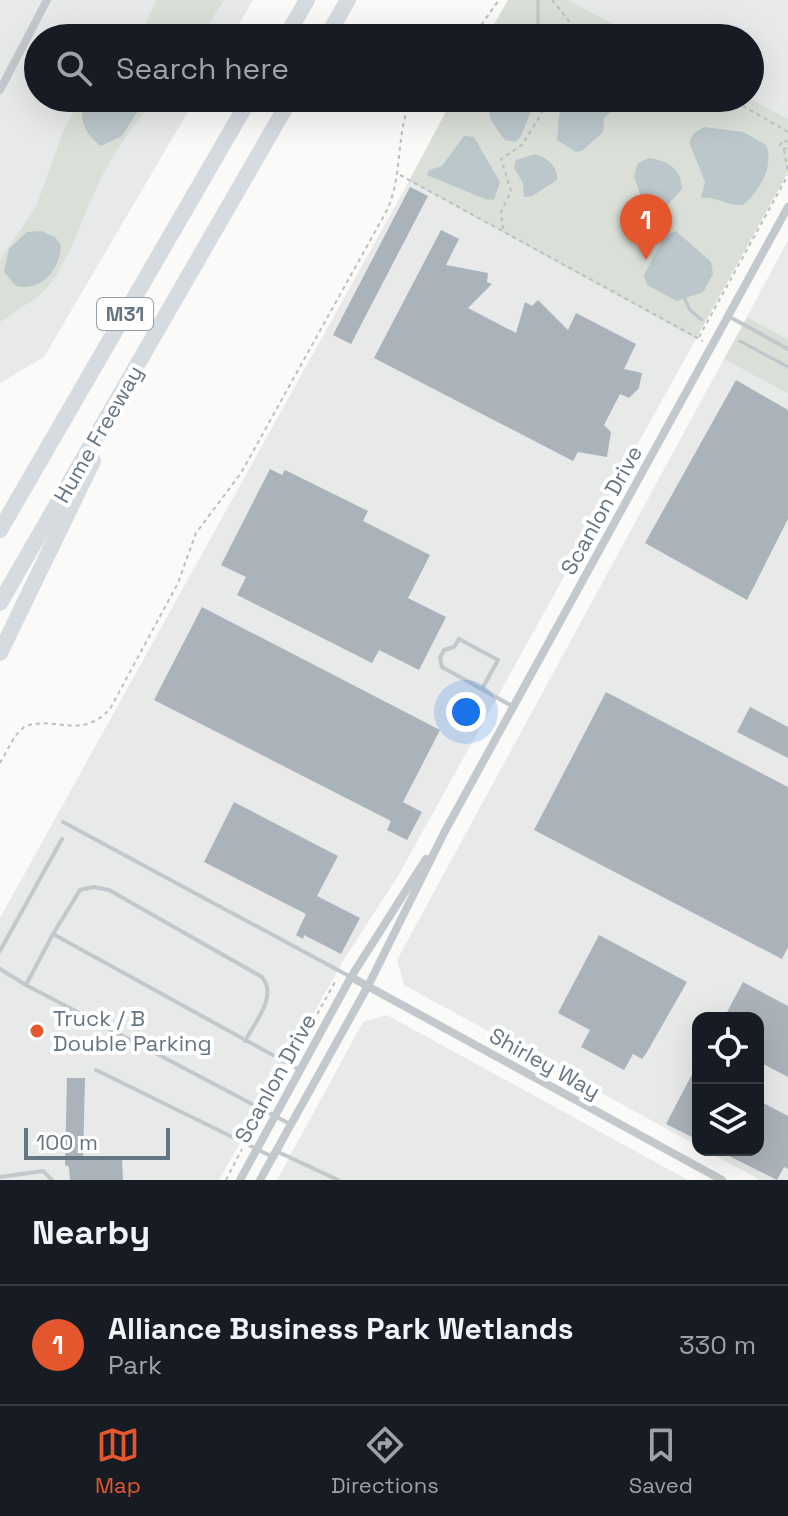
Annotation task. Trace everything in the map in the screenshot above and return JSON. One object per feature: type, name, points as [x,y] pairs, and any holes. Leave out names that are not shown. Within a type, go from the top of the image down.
[{"type":"highway","points":[[293,24],[307,0]]},
{"type":"highway","points":[[334,24],[348,0]]},
{"type":"highway","name":"Hume Freeway","points":[[0,530],[242,112]]},
{"type":"highway","name":"Hume Freeway","points":[[0,603],[283,112]]},
{"type":"highway","points":[[0,653],[148,348]]},
{"type":"street","points":[[34,24],[47,0]]},
{"type":"street","points":[[0,90],[24,44]]},
{"type":"street","name":"Scanlon Drive","points":[[260,1180],[368,986],[445,831],[788,207]]},
{"type":"street","name":"Scanlon Drive","points":[[240,1180],[351,977],[445,831]]},
{"type":"street","name":"Shirley Way","points":[[351,977],[722,1180]]},
{"type":"lane","points":[[728,316],[788,349]]},
{"type":"lane","points":[[482,689],[498,660],[459,639],[454,647],[444,650],[440,658],[442,667],[514,707]]},
{"type":"lane","points":[[63,822],[351,977]]},
{"type":"lane","points":[[0,951],[62,839]]},
{"type":"lane","points":[[26,985],[80,890],[94,887],[109,890],[262,977],[268,987],[267,999],[245,1041]]},
{"type":"lane","points":[[53,934],[300,1070]]},
{"type":"lane","points":[[0,969],[291,1125]]},
{"type":"lane","points":[[96,1070],[245,1143],[338,1180]]},
{"type":"lane","points":[[0,1177],[43,1171],[52,1180]]},
{"type":"path","points":[[482,24],[499,0]]},
{"type":"path","points":[[552,0],[570,24]]},
{"type":"path","points":[[0,763],[15,736],[25,726],[79,726],[98,721],[110,709],[178,583],[196,533],[241,473],[387,210],[399,174],[407,112]]},
{"type":"path","points":[[503,230],[501,212],[511,188],[501,159],[522,145],[542,112]]},
{"type":"path","points":[[753,112],[788,132]]},
{"type":"path","points":[[698,339],[788,174],[786,149],[780,143],[788,142]]},
{"type":"path","points":[[399,174],[712,346]]},
{"type":"path","points":[[226,1180],[335,982]]},
{"type":"shaded area","points":[[0,0],[253,0],[239,24],[24,24],[24,112],[188,112],[44,357],[0,383]]},
{"type":"shaded area","points":[[156,0],[224,0],[209,24],[146,24]]},
{"type":"shaded area","points":[[508,0],[569,0],[613,24],[494,24]]},
{"type":"shaded area","points":[[569,0],[788,0],[788,119],[764,106],[764,24],[613,24]]},
{"type":"shaded area","points":[[764,106],[788,119],[788,172],[696,339],[409,181],[446,112],[764,112]]},
{"type":"shaded area","points":[[74,112],[97,112],[122,136],[137,112],[144,112],[107,167],[57,274],[38,296],[0,322],[0,260],[36,207],[63,132]]},
{"type":"shaded area","points":[[82,112],[137,112],[122,136],[101,146],[90,136]]},
{"type":"shaded area","points":[[489,112],[530,112],[521,136],[515,142],[505,140]]},
{"type":"shaded area","points":[[561,112],[611,112],[604,118],[603,132],[582,151],[576,152],[557,140]]},
{"type":"shaded area","points":[[704,127],[743,132],[766,145],[768,161],[764,178],[743,205],[701,198],[705,182],[689,142],[694,133]]},
{"type":"shaded area","points":[[464,136],[474,137],[500,182],[494,200],[427,175],[429,170],[442,166]]},
{"type":"shaded area","points":[[536,154],[551,163],[557,180],[532,196],[524,197],[523,183],[514,168],[516,160]]},
{"type":"shaded area","points":[[649,158],[672,167],[679,176],[682,189],[639,237],[630,240],[626,231],[642,200],[634,176],[638,163]]},
{"type":"shaded area","points":[[409,181],[696,339],[398,876],[345,958],[219,1180],[0,1180],[0,918]]},
{"type":"shaded area","points":[[41,231],[55,237],[61,245],[57,263],[41,282],[33,286],[16,286],[4,272],[9,249],[27,232]]},
{"type":"shaded area","points":[[676,231],[711,262],[713,274],[703,292],[677,301],[647,285],[644,275],[665,235]]},
{"type":"shaded area","points":[[788,240],[788,339],[747,317]]},
{"type":"shaded area","points":[[747,317],[788,339],[788,394],[724,359]]},
{"type":"shaded area","points":[[724,359],[788,394],[788,1180],[760,1180],[716,1156],[764,1156],[764,1012],[692,1012],[692,1143],[404,985],[397,960]]},
{"type":"shaded area","points":[[387,1015],[688,1180],[277,1180],[363,1022]]},
{"type":"building","points":[[410,187],[428,196],[351,344],[333,335]]},
{"type":"building","points":[[441,230],[459,239],[446,265],[488,273],[487,282],[492,284],[468,308],[516,333],[525,302],[532,306],[538,300],[568,330],[576,313],[636,344],[624,369],[642,373],[639,388],[629,398],[620,394],[604,425],[611,432],[607,457],[578,452],[573,461],[374,358]]},
{"type":"building","points":[[736,380],[788,410],[788,519],[747,600],[645,543]]},
{"type":"building","points":[[270,469],[282,475],[285,470],[368,511],[363,521],[430,555],[408,598],[446,617],[419,670],[379,650],[372,663],[237,595],[246,577],[221,565]]},
{"type":"building","points":[[202,607],[440,730],[403,802],[422,812],[407,840],[387,830],[391,821],[154,700]]},
{"type":"building","points":[[606,692],[788,787],[788,947],[782,959],[534,830]]},
{"type":"building","points":[[750,707],[788,727],[788,758],[737,732]]},
{"type":"building","points":[[234,802],[338,856],[317,896],[360,918],[341,954],[304,935],[303,939],[296,935],[306,914],[204,862]]},
{"type":"building","points":[[599,935],[687,982],[642,1059],[633,1054],[624,1070],[581,1047],[590,1030],[558,1013]]},
{"type":"building","points":[[743,982],[788,1006],[788,1077],[764,1064],[764,1012],[727,1012]]},
{"type":"building","points":[[692,1074],[692,1137],[666,1124]]},
{"type":"building","points":[[67,1078],[85,1078],[83,1160],[122,1159],[123,1180],[70,1180],[69,1167],[65,1165]]},
{"type":"building","points":[[764,1103],[788,1116],[788,1169],[784,1167],[777,1180],[729,1156],[764,1156]]},
{"type":"waterway","points":[[538,0],[538,24]]},
{"type":"waterway","points":[[684,297],[690,310],[702,320]]},
{"type":"waterway","points":[[740,341],[788,367]]},
{"type":"place","name":"Alliance Business Park Wetlands","points":[[646,260]]},
{"type":"place","name":"Truck / B Double Parking","points":[[37,1031]]}]
